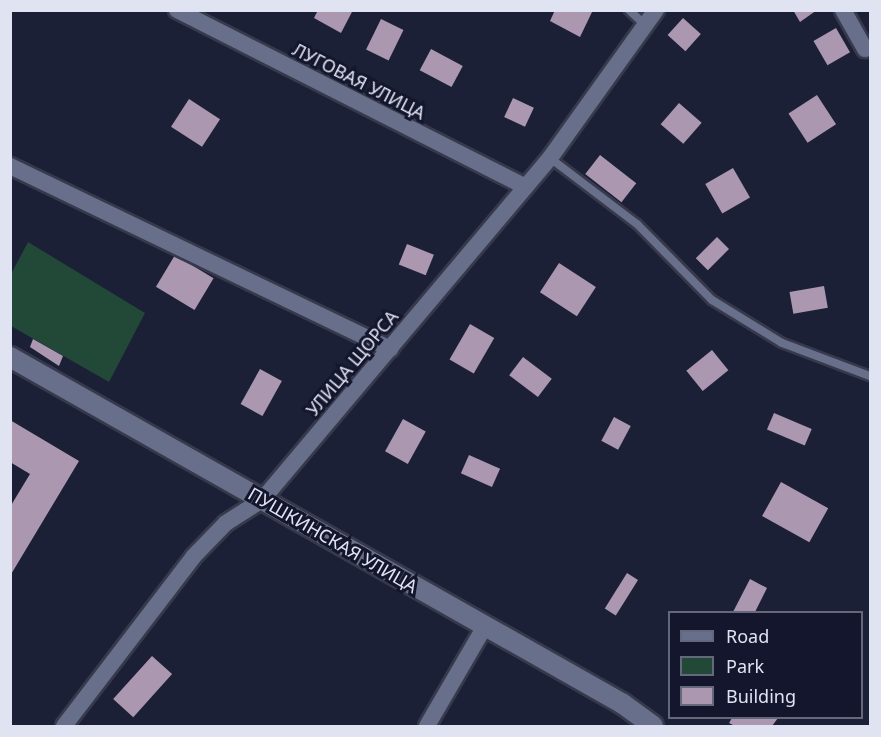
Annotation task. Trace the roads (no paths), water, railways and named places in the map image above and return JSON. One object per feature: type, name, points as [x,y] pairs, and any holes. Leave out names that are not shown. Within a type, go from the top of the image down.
[{"type":"street","name":"ЛУГОВАЯ УЛИЦА","points":[[177,10],[524,186]]},
{"type":"street","name":"УЛИЦА ЩОРСА","points":[[64,726],[193,557],[226,523],[262,500],[524,186],[550,158],[656,10]]},
{"type":"street","points":[[843,10],[866,49]]},
{"type":"street","points":[[10,166],[390,349]]},
{"type":"street","name":"ПУШКИНСКАЯ УЛИЦА","points":[[10,357],[485,626],[648,724]]},
{"type":"street","points":[[427,726],[485,626]]},
{"type":"lane","points":[[629,10],[644,24]]},
{"type":"lane","points":[[550,158],[637,224],[712,300],[782,344],[870,376]]}]
